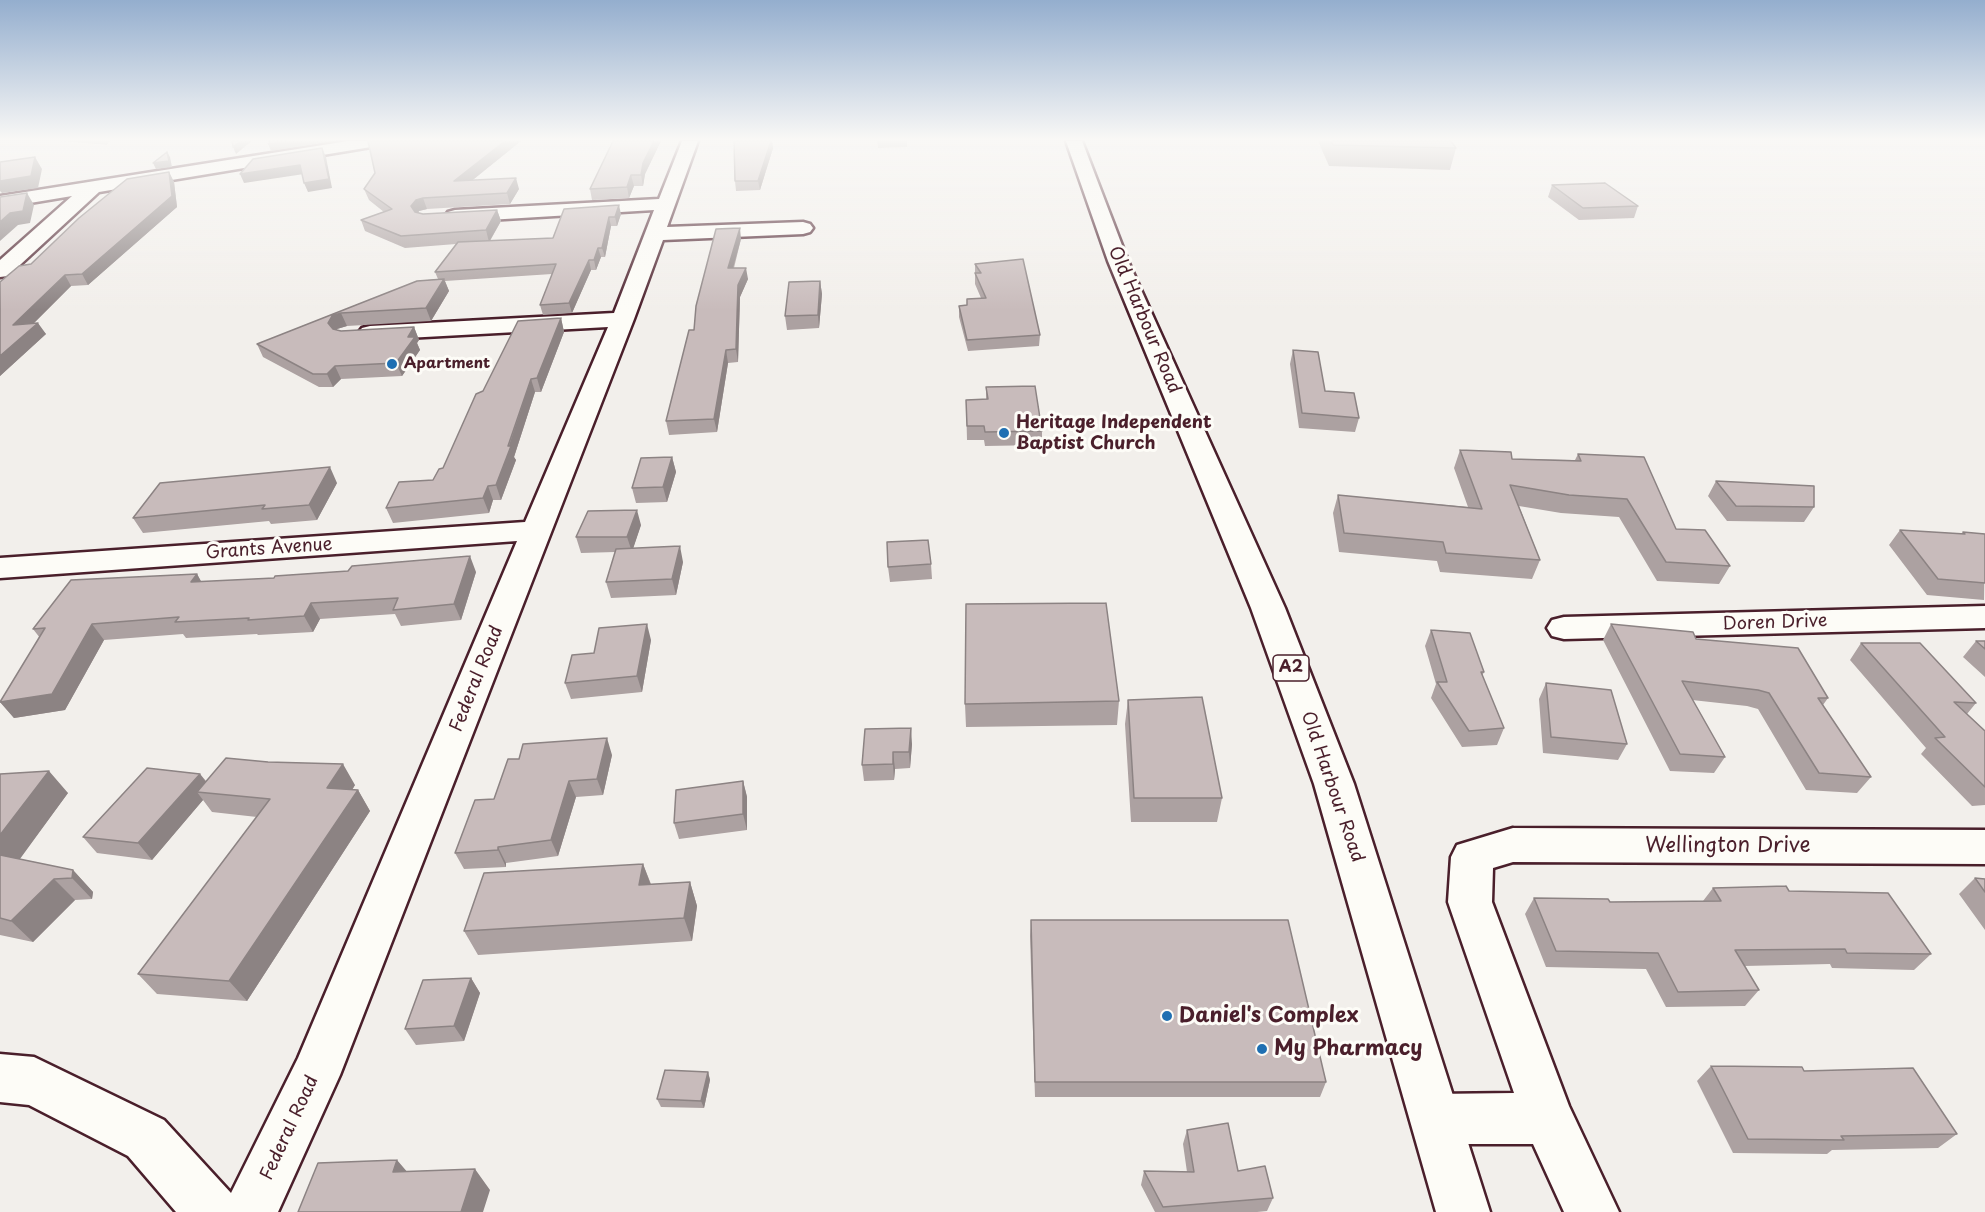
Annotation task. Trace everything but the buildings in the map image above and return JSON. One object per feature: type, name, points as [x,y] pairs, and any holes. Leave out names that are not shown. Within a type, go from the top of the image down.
[{"type":"street","points":[[0,202],[28,198]]},
{"type":"street","points":[[0,271],[81,198]]},
{"type":"street","name":"Federal Road","points":[[250,1212],[315,1075],[624,318],[668,198]]},
{"type":"street","name":"Old Harbour Road","points":[[1095,198],[1118,261],[1268,608],[1334,784],[1463,1212]]},
{"type":"street","points":[[439,217],[659,219],[803,228]]},
{"type":"street","points":[[347,335],[624,318]]},
{"type":"street","name":"Grants Avenue","points":[[0,568],[537,530]]},
{"type":"street","name":"Doren Drive","points":[[1564,628],[1985,617]]},
{"type":"street","name":"Wellington Drive","points":[[1548,1118],[1470,902],[1472,857],[1513,845],[1985,847]]},
{"type":"street","points":[[0,1078],[34,1081],[146,1138],[212,1212]]},
{"type":"street","points":[[1435,1119],[1548,1118],[1592,1212]]},
{"type":"place","name":"Apartment","points":[[392,364]]},
{"type":"place","name":"Heritage Independent Baptist Church","points":[[1004,433]]},
{"type":"place","name":"Daniel's Complex","points":[[1167,1016]]},
{"type":"place","name":"My Pharmacy","points":[[1262,1049]]}]
